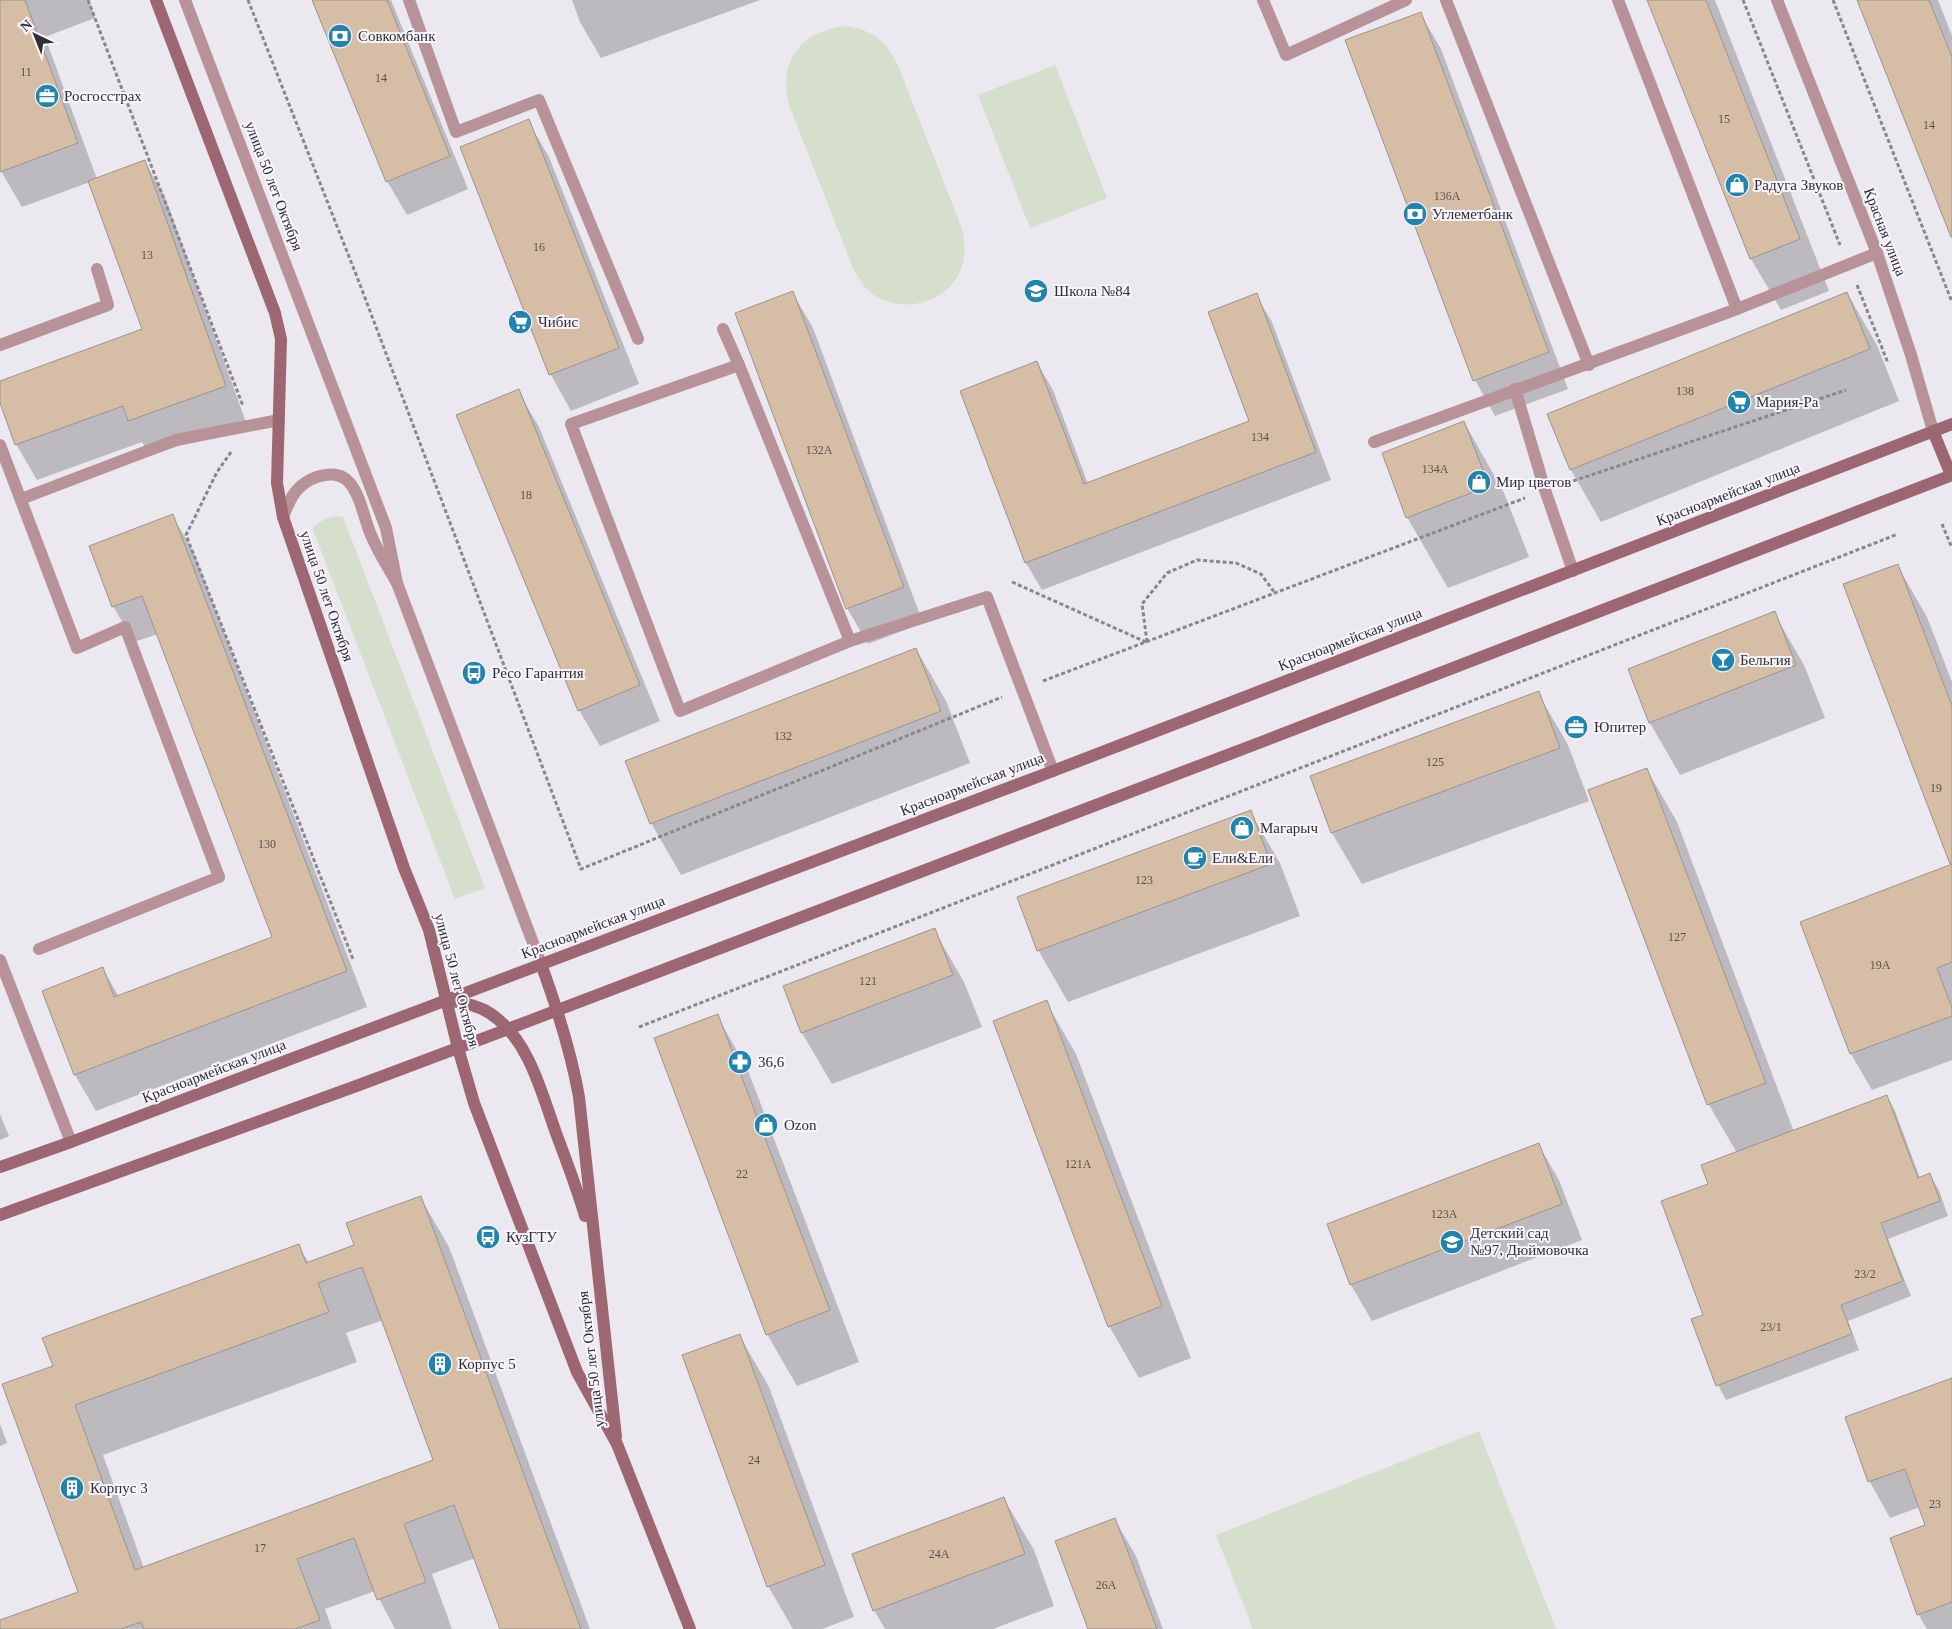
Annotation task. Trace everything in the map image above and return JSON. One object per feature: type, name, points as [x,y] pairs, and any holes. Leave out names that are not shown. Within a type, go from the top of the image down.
[{"type":"main road","name":"улица 50 лет Октября","points":[[156,0],[275,313],[281,339],[277,484],[283,517],[404,868],[429,930],[458,1048],[474,1103],[577,1372],[617,1444],[690,1629]]},
{"type":"main road","name":"Красноармейская улица","points":[[0,1167],[71,1142],[1053,771],[1952,424]]},
{"type":"main road","name":"Красная улица","points":[[1933,431],[1952,476]]},
{"type":"main road","points":[[0,1215],[458,1048],[1952,476]]},
{"type":"main road","name":"улица 50 лет Октября","points":[[541,964],[558,1010],[573,1064],[579,1097],[617,1444]]},
{"type":"main road","points":[[447,1000],[472,1005],[490,1013],[508,1029],[523,1050],[537,1079],[594,1244]]},
{"type":"street","name":"улица 50 лет Октября","points":[[186,0],[386,528],[397,583]]},
{"type":"street","points":[[409,0],[456,132],[539,100],[638,339]]},
{"type":"street","points":[[1263,0],[1286,55],[1406,0]]},
{"type":"street","points":[[1446,0],[1589,365]]},
{"type":"street","points":[[1618,0],[1737,309]]},
{"type":"street","name":"Красная улица","points":[[1777,0],[1877,253],[1911,355],[1933,431]]},
{"type":"street","points":[[1374,442],[1515,389],[1589,365],[1877,253]]},
{"type":"street","points":[[0,345],[108,305],[97,269]]},
{"type":"street","points":[[723,329],[739,364],[850,641]]},
{"type":"street","points":[[739,364],[571,424],[680,711],[850,641],[987,597],[1053,771]]},
{"type":"street","points":[[1515,389],[1545,490],[1573,571]]},
{"type":"street","points":[[21,499],[176,440],[279,420]]},
{"type":"street","points":[[0,445],[3,461],[21,499],[77,648],[125,627],[219,877],[39,949]]},
{"type":"street","name":"улица 50 лет Октября","points":[[283,517],[291,498],[300,487],[319,476],[340,476],[348,481],[356,492],[372,537],[397,583],[541,964]]},
{"type":"street","points":[[0,960],[71,1142]]},
{"type":"path","points":[[88,0],[250,425],[217,472],[186,535],[353,959]]},
{"type":"path","points":[[248,0],[359,282],[581,869],[1022,689],[1545,490],[1846,390]]},
{"type":"path","points":[[1744,0],[1888,364]]},
{"type":"path","points":[[1833,0],[1952,302]]},
{"type":"path","points":[[1942,524],[1952,548]]},
{"type":"path","points":[[639,1027],[1898,534]]},
{"type":"path","points":[[1147,642],[1142,604],[1167,573],[1197,560],[1236,563],[1261,574],[1275,593]]},
{"type":"path","points":[[1012,582],[1147,642]]},
{"type":"green space","points":[[847,26],[877,37],[897,63],[961,226],[964,257],[960,272],[952,284],[942,293],[930,300],[916,304],[888,301],[870,293],[862,283],[853,268],[789,105],[786,89],[787,74],[790,61],[797,50],[817,34]]},
{"type":"green space","points":[[1055,65],[1107,198],[1030,228],[978,95]]},
{"type":"green space","points":[[343,517],[485,888],[455,899],[313,530],[314,526],[327,518]]},
{"type":"green space","points":[[1479,1431],[1556,1629],[1253,1629],[1216,1535]]},
{"type":"building","points":[[0,0],[25,0],[78,143],[0,172]]},
{"type":"building","points":[[312,0],[387,0],[450,156],[386,182]]},
{"type":"building","points":[[1647,0],[1706,0],[1800,239],[1750,259]]},
{"type":"building","points":[[1857,0],[1929,0],[1952,57],[1952,237],[1951,237]]},
{"type":"building","points":[[1421,12],[1549,352],[1473,381],[1345,40]]},
{"type":"building","points":[[529,119],[619,348],[549,375],[460,147]]},
{"type":"building","points":[[145,160],[226,386],[128,421],[123,406],[15,445],[0,403],[0,381],[142,329],[88,181]]},
{"type":"building","points":[[793,291],[904,587],[846,609],[735,313]]},
{"type":"building","points":[[1847,292],[1870,349],[1570,470],[1547,414]]},
{"type":"building","points":[[1257,293],[1316,452],[1025,563],[960,391],[1037,361],[1084,484],[1249,421],[1208,312]]},
{"type":"building","points":[[519,389],[640,685],[578,711],[456,415]]},
{"type":"building","points":[[1464,421],[1489,486],[1406,518],[1382,453]]},
{"type":"building","points":[[173,514],[347,971],[74,1075],[42,991],[103,967],[114,997],[272,937],[142,596],[112,607],[89,546]]},
{"type":"building","points":[[1898,564],[1952,706],[1952,864],[1950,864],[1843,584]]},
{"type":"building","points":[[1775,611],[1796,665],[1649,723],[1628,669]]},
{"type":"building","points":[[916,648],[941,711],[650,824],[625,761]]},
{"type":"building","points":[[1539,691],[1560,748],[1331,833],[1310,776]]},
{"type":"building","points":[[1647,768],[1766,1083],[1707,1105],[1588,790]]},
{"type":"building","points":[[1251,810],[1271,864],[1037,951],[1017,897]]},
{"type":"building","points":[[1952,864],[1952,962],[1937,968],[1952,1008],[1952,1016],[1850,1054],[1800,922]]},
{"type":"building","points":[[935,928],[953,975],[801,1033],[783,986]]},
{"type":"building","points":[[1047,1000],[1162,1306],[1108,1327],[993,1021]]},
{"type":"building","points":[[718,1014],[830,1310],[766,1335],[654,1038]]},
{"type":"building","points":[[1887,1095],[1918,1178],[1930,1173],[1940,1201],[1881,1223],[1903,1281],[1841,1305],[1852,1334],[1716,1386],[1691,1319],[1703,1315],[1661,1201],[1708,1184],[1701,1165]]},
{"type":"building","points":[[1539,1143],[1562,1204],[1350,1285],[1327,1224]]},
{"type":"building","points":[[421,1196],[581,1629],[500,1629],[454,1505],[404,1524],[426,1582],[377,1600],[354,1538],[297,1559],[320,1620],[295,1629],[144,1629],[141,1622],[121,1629],[0,1629],[0,1620],[78,1592],[2,1384],[53,1366],[42,1338],[299,1244],[306,1263],[354,1245],[346,1223]],"holes":[[[362,1267],[433,1460],[135,1570],[75,1405],[329,1312],[318,1283]]]},
{"type":"building","points":[[740,1334],[825,1565],[767,1587],[682,1355]]},
{"type":"building","points":[[1952,1378],[1952,1602],[1917,1615],[1890,1538],[1925,1525],[1905,1469],[1868,1482],[1845,1417]]},
{"type":"building","points":[[1004,1497],[1025,1554],[873,1611],[852,1554]]},
{"type":"building","points":[[1115,1518],[1157,1629],[1088,1629],[1055,1541]]},
{"type":"place","name":"Совкомбанк","points":[[340,36]]},
{"type":"place","name":"Росгосстрах","points":[[47,96]]},
{"type":"place","name":"Радуга Звуков","points":[[1737,185]]},
{"type":"place","name":"Углеметбанк","points":[[1415,214]]},
{"type":"place","name":"Школа №84","points":[[1036,291]]},
{"type":"place","name":"Чибис","points":[[520,322]]},
{"type":"place","name":"Мария-Ра","points":[[1739,402]]},
{"type":"place","name":"Мир цветов","points":[[1479,482]]},
{"type":"place","name":"Бельгия","points":[[1723,660]]},
{"type":"place","name":"Ресо Гарантия","points":[[474,673]]},
{"type":"place","name":"Юпитер","points":[[1576,727]]},
{"type":"place","name":"Магарыч","points":[[1242,828]]},
{"type":"place","name":"Ели&Ели","points":[[1195,858]]},
{"type":"place","name":"36,6","points":[[740,1062]]},
{"type":"place","name":"Ozon","points":[[766,1125]]},
{"type":"place","name":"КузГТУ","points":[[488,1237]]},
{"type":"place","name":"Детский сад №97, Дюймовочка","points":[[1452,1242]]},
{"type":"place","name":"Корпус 5","points":[[440,1364]]},
{"type":"place","name":"Корпус 3","points":[[72,1488]]}]
